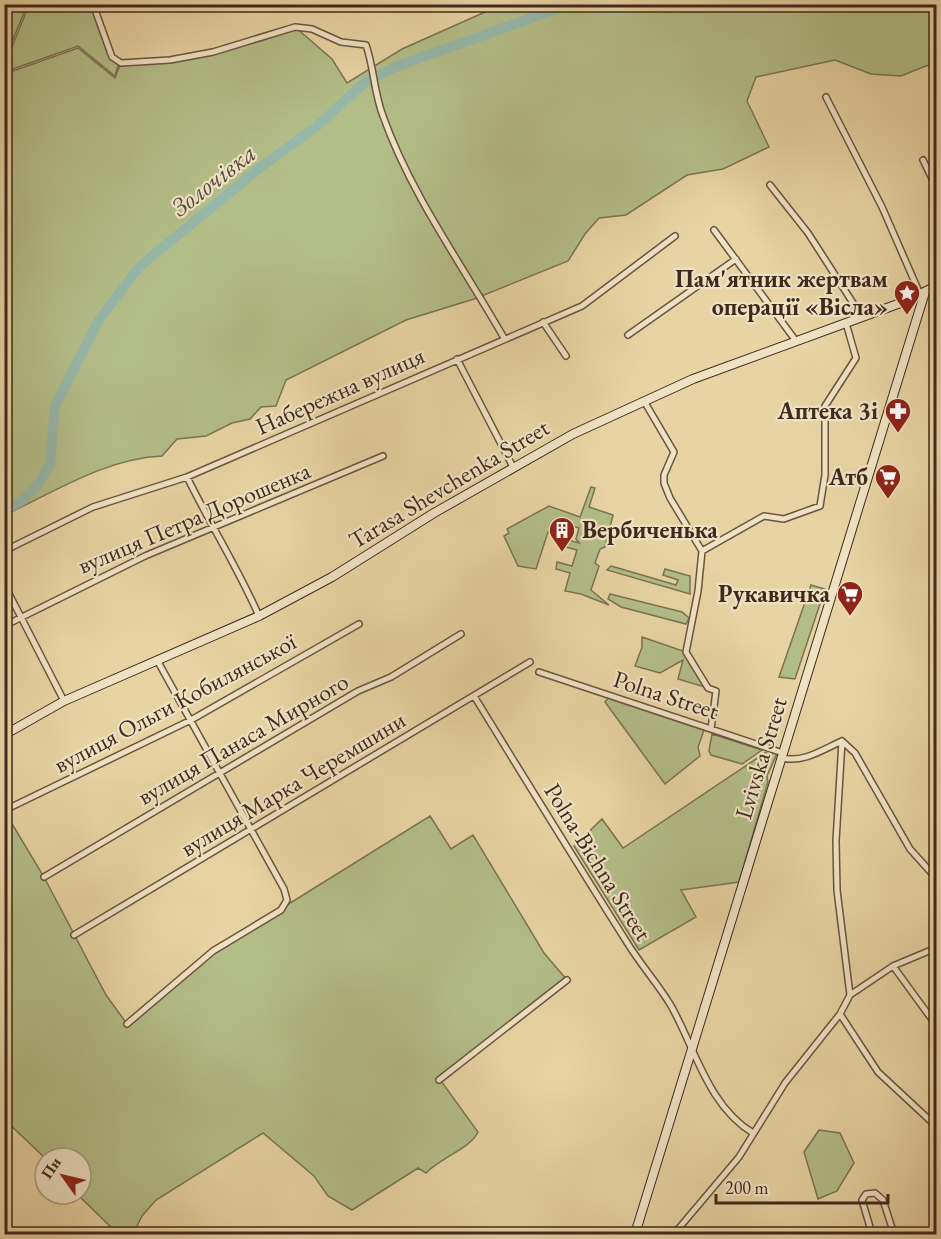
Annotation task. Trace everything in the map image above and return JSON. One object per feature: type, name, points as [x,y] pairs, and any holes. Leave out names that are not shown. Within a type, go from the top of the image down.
[{"type":"main road","name":"Tarasa Shevchenka Street","points":[[4,735],[64,701],[259,616],[332,577],[513,467],[573,434],[693,379],[862,317],[936,286]]},
{"type":"main road","name":"Lvivska Street","points":[[635,1234],[922,293]]},
{"type":"street","points":[[93,4],[112,57],[121,63],[170,60],[213,52],[295,27],[312,29],[341,42],[366,45],[375,87],[390,133],[421,196],[504,338]]},
{"type":"street","points":[[826,97],[882,207],[922,293]]},
{"type":"street","points":[[922,160],[936,187]]},
{"type":"street","points":[[770,185],[808,233],[862,317]]},
{"type":"street","points":[[714,230],[796,341]]},
{"type":"street","name":"Набережна вулиця","points":[[4,551],[93,507],[187,477],[582,306],[675,236]]},
{"type":"street","points":[[628,335],[736,259]]},
{"type":"street","points":[[543,322],[566,356]]},
{"type":"street","points":[[702,551],[764,516],[784,519],[820,506],[825,475],[825,406],[856,358],[846,323]]},
{"type":"street","points":[[457,359],[513,467]]},
{"type":"street","points":[[644,401],[674,452],[664,475],[667,492],[702,551],[698,591],[686,652],[708,688],[716,691],[711,729]]},
{"type":"street","name":"вулиця Петра Дорошенка","points":[[4,627],[145,556],[215,529],[383,456]]},
{"type":"street","points":[[187,477],[239,571],[259,616]]},
{"type":"street","points":[[4,584],[64,701]]},
{"type":"street","name":"вулиця Ольги Кобилянської","points":[[5,810],[191,720],[359,624]]},
{"type":"street","name":"вулиця Панаса Мирного","points":[[44,877],[358,691],[391,677],[461,634]]},
{"type":"street","points":[[127,1024],[213,951],[281,910],[287,900],[284,889],[157,660]]},
{"type":"street","name":"вулиця Марка Черемшини","points":[[74,935],[530,662]]},
{"type":"street","name":"Polna Street","points":[[539,672],[782,755]]},
{"type":"street","name":"Polna-Bichna Street","points":[[474,696],[623,937],[669,1003],[726,1111],[741,1125],[753,1132]]},
{"type":"street","points":[[782,755],[791,760],[806,758],[842,741]]},
{"type":"street","points":[[842,741],[855,753],[910,849],[936,878]]},
{"type":"street","points":[[842,741],[836,840],[837,890],[850,995]]},
{"type":"street","points":[[674,1234],[725,1175],[785,1083],[840,1014],[850,995],[893,966],[936,948]]},
{"type":"street","points":[[893,966],[936,1024]]},
{"type":"street","points":[[439,1080],[567,980]]},
{"type":"street","points":[[840,1014],[879,1072],[936,1126]]},
{"type":"street","points":[[875,1193],[883,1200],[894,1234],[872,1234],[862,1200],[866,1194],[875,1193]]},
{"type":"green space","points":[[91,4],[111,58],[119,63],[115,76],[78,46],[10,70],[7,59],[29,5]]},
{"type":"green space","points":[[503,4],[936,5],[936,62],[901,76],[871,74],[835,60],[756,77],[747,101],[769,147],[723,169],[687,175],[626,215],[599,218],[585,234],[568,261],[474,299],[406,320],[286,380],[276,406],[261,407],[250,419],[232,423],[206,436],[177,439],[162,456],[141,458],[101,469],[5,515],[4,5],[27,5],[5,59],[10,72],[78,48],[115,78],[121,63],[170,60],[213,52],[295,27],[332,59],[347,83],[402,49]]},
{"type":"green space","points":[[591,487],[595,488],[589,507],[613,515],[605,547],[600,549],[595,563],[599,566],[591,590],[609,605],[581,594],[565,591],[570,573],[556,569],[557,562],[572,566],[577,550],[562,546],[564,539],[579,543],[576,539],[579,528],[562,523],[559,534],[548,532],[536,569],[518,566],[504,536],[509,533],[507,529],[549,506],[580,517]]},
{"type":"green space","points":[[611,566],[676,585],[678,580],[663,575],[665,569],[690,576],[690,594],[607,570]]},
{"type":"green space","points":[[811,585],[825,589],[795,679],[779,677]]},
{"type":"green space","points":[[610,594],[682,612],[689,618],[686,624],[621,607],[608,599]]},
{"type":"green space","points":[[642,637],[686,652],[708,688],[678,679],[683,660],[660,673],[635,666],[642,647]]},
{"type":"green space","points":[[608,698],[704,730],[698,747],[700,756],[665,784],[605,702]]},
{"type":"green space","points":[[712,734],[762,750],[742,764],[711,755],[709,751]]},
{"type":"green space","points":[[768,751],[777,754],[767,776],[768,782],[739,882],[681,890],[696,917],[639,950],[574,846],[602,819],[623,848]]},
{"type":"green space","points":[[430,816],[451,849],[473,835],[544,953],[567,980],[441,1081],[478,1132],[469,1143],[426,1173],[418,1168],[352,1210],[328,1196],[314,1176],[263,1133],[156,1200],[142,1216],[133,1234],[118,1234],[89,1206],[93,1206],[93,1146],[33,1147],[5,1120],[4,819],[8,817],[44,877],[106,995],[127,1024],[213,951]]},
{"type":"green space","points":[[819,1130],[840,1133],[854,1163],[837,1191],[818,1199],[804,1152]]},
{"type":"waterway","name":"Золочівка","points":[[4,511],[22,501],[39,483],[50,464],[55,406],[99,320],[140,266],[262,166],[316,127],[364,83],[395,67],[570,4]]},
{"type":"place","name":"Пам'ятник жертвам операції «Вісла»","points":[[907,316]]},
{"type":"place","name":"Аптека 3і","points":[[898,434]]},
{"type":"place","name":"Атб","points":[[888,500]]},
{"type":"place","name":"Вербиченька","points":[[562,553]]},
{"type":"place","name":"Рукавичка","points":[[850,617]]}]
